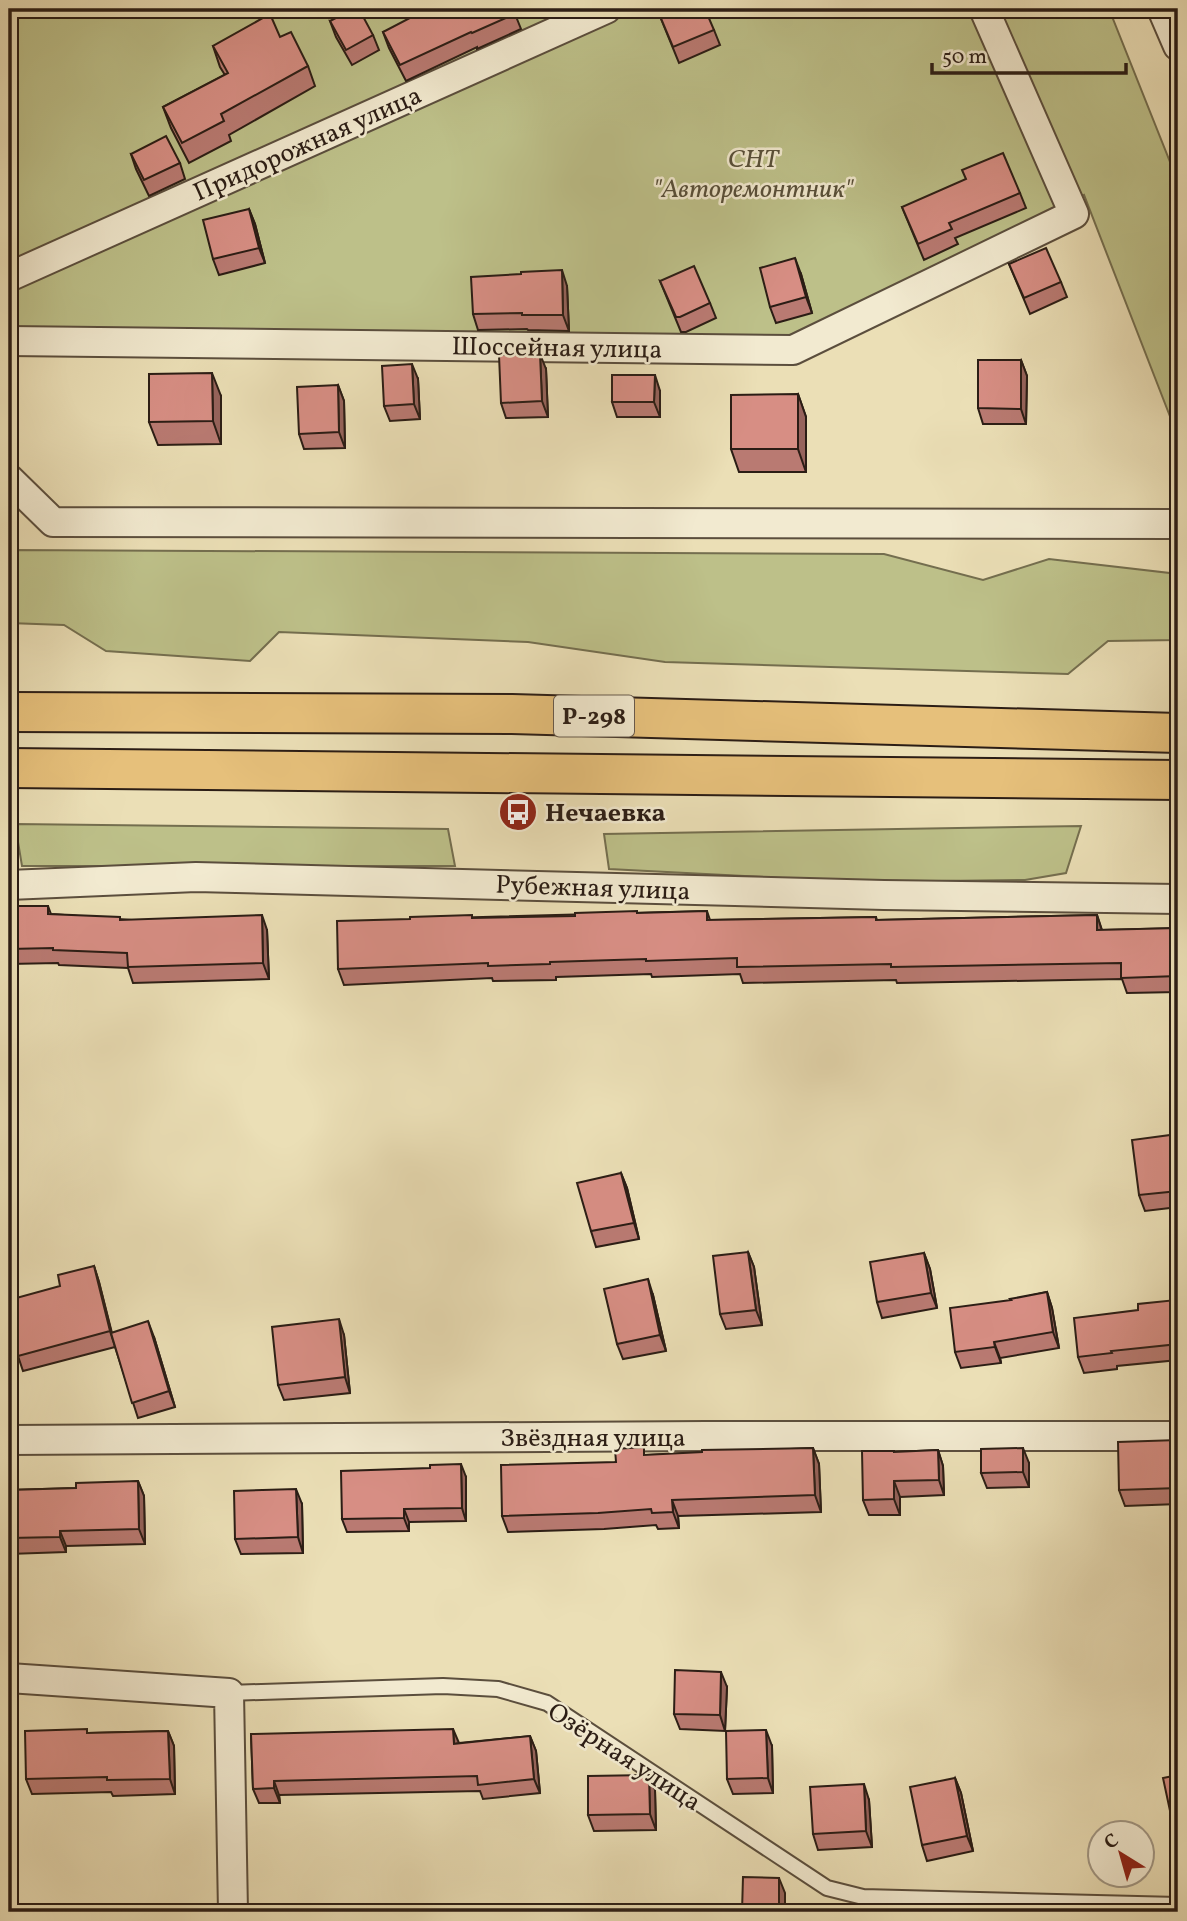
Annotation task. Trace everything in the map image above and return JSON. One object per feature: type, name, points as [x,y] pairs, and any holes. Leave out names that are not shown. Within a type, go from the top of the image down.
[{"type":"highway","name":"Р-298","points":[[9,712],[512,714],[1178,733]]},
{"type":"highway","name":"Р-298","points":[[9,768],[1178,780]]},
{"type":"street","name":"Придорожная улица","points":[[9,277],[606,9]]},
{"type":"street","name":"Шоссейная улица","points":[[9,341],[793,350],[1074,214],[984,9]]},
{"type":"street","points":[[1162,9],[1178,46]]},
{"type":"street","points":[[9,479],[53,522],[1178,524]]},
{"type":"street","name":"Рубежная улица","points":[[9,885],[196,877],[884,895],[1178,899]]},
{"type":"street","name":"Звёздная улица","points":[[9,1440],[1178,1436]]},
{"type":"street","name":"Озёрная улица","points":[[9,1678],[229,1693]]},
{"type":"street","points":[[229,1693],[233,1912]]},
{"type":"lane","name":"Озёрная улица","points":[[229,1693],[443,1686],[498,1689],[547,1703],[827,1888],[863,1896],[1178,1905]]},
{"type":"green space","name":"СНТ \"Авторемонтник\"","points":[[9,9],[1109,9],[1178,182],[1178,437],[1084,195],[795,336],[9,331]]},
{"type":"green space","points":[[9,550],[884,554],[983,580],[1049,559],[1178,574],[1178,640],[1108,641],[1068,674],[665,662],[528,642],[279,632],[250,661],[106,651],[64,625],[9,623]]},
{"type":"green space","points":[[15,824],[448,829],[455,866],[22,866]]},
{"type":"green space","points":[[1081,826],[1066,873],[1025,880],[860,882],[609,869],[604,834]]},
{"type":"building","points":[[353,9],[359,9],[373,35],[346,50],[330,21]]},
{"type":"building","points":[[440,9],[512,9],[515,14],[400,65],[383,32],[425,10],[428,15]]},
{"type":"building","points":[[657,9],[705,9],[714,30],[673,47]]},
{"type":"building","points":[[270,14],[280,37],[291,32],[308,66],[221,114],[224,121],[182,143],[163,107],[228,73],[213,46]]},
{"type":"building","points":[[166,136],[180,163],[144,180],[131,154]]},
{"type":"building","points":[[1003,153],[1020,193],[949,223],[952,229],[918,244],[902,207],[966,179],[962,170]]},
{"type":"building","points":[[249,209],[259,248],[213,259],[203,220]]},
{"type":"building","points":[[1046,248],[1061,282],[1024,298],[1009,264]]},
{"type":"building","points":[[795,258],[806,297],[770,307],[760,268]]},
{"type":"building","points":[[694,266],[710,303],[676,317],[660,281]]},
{"type":"building","points":[[562,270],[563,315],[473,314],[471,277]]},
{"type":"building","points":[[540,354],[542,401],[501,403],[499,355]]},
{"type":"building","points":[[978,360],[1021,360],[1021,409],[978,408]]},
{"type":"building","points":[[412,364],[414,404],[384,406],[382,366]]},
{"type":"building","points":[[212,373],[213,421],[149,422],[149,374]]},
{"type":"building","points":[[612,375],[655,375],[654,402],[612,402]]},
{"type":"building","points":[[338,385],[339,432],[299,434],[297,387]]},
{"type":"building","points":[[798,394],[798,449],[731,449],[731,395]]},
{"type":"building","points":[[9,906],[48,906],[48,914],[120,917],[120,920],[262,915],[263,963],[128,967],[127,953],[53,948],[9,949]]},
{"type":"building","points":[[707,911],[707,920],[876,917],[876,920],[1097,915],[1097,930],[1178,928],[1178,976],[1121,978],[1121,963],[737,967],[737,958],[338,969],[337,921],[472,915],[472,918],[575,916],[575,913]]},
{"type":"building","points":[[1178,1134],[1178,1191],[1139,1195],[1132,1140]]},
{"type":"building","points":[[621,1173],[634,1223],[591,1231],[577,1183]]},
{"type":"building","points":[[748,1252],[756,1310],[720,1314],[713,1256]]},
{"type":"building","points":[[924,1253],[931,1293],[877,1302],[870,1262]]},
{"type":"building","points":[[94,1266],[110,1331],[18,1356],[9,1321],[9,1300],[60,1286],[58,1275]]},
{"type":"building","points":[[648,1279],[660,1335],[617,1344],[604,1289]]},
{"type":"building","points":[[1047,1292],[1053,1332],[994,1342],[995,1347],[955,1352],[950,1308]]},
{"type":"building","points":[[1176,1300],[1178,1344],[1078,1357],[1074,1318],[1138,1310],[1138,1304]]},
{"type":"building","points":[[339,1319],[345,1377],[278,1385],[272,1327]]},
{"type":"building","points":[[148,1321],[169,1391],[132,1403],[111,1333]]},
{"type":"building","points":[[1178,1440],[1178,1488],[1119,1490],[1118,1442]]},
{"type":"building","points":[[644,1447],[644,1455],[702,1450],[813,1448],[815,1495],[672,1500],[673,1512],[652,1513],[651,1509],[502,1516],[501,1465],[616,1462],[615,1449]]},
{"type":"building","points":[[1023,1448],[1023,1472],[981,1473],[981,1449]]},
{"type":"building","points":[[938,1450],[939,1480],[894,1481],[894,1499],[863,1500],[862,1451]]},
{"type":"building","points":[[461,1464],[462,1508],[404,1509],[404,1518],[342,1519],[341,1471],[430,1468],[430,1465]]},
{"type":"building","points":[[138,1481],[139,1529],[60,1531],[60,1537],[9,1538],[9,1490],[76,1488],[76,1483]]},
{"type":"building","points":[[296,1489],[298,1537],[235,1539],[234,1491]]},
{"type":"building","points":[[675,1670],[721,1672],[720,1715],[674,1714]]},
{"type":"building","points":[[87,1729],[87,1733],[168,1731],[170,1779],[26,1779],[25,1731]]},
{"type":"building","points":[[453,1729],[454,1744],[530,1736],[534,1779],[478,1785],[477,1776],[274,1781],[274,1788],[253,1789],[251,1734]]},
{"type":"building","points":[[766,1730],[768,1778],[727,1779],[726,1731]]},
{"type":"building","points":[[649,1775],[650,1814],[588,1815],[588,1776]]},
{"type":"building","points":[[1178,1775],[1178,1819],[1172,1820],[1163,1778]]},
{"type":"building","points":[[955,1778],[967,1836],[922,1845],[910,1787]]},
{"type":"building","points":[[864,1784],[866,1831],[813,1834],[810,1787]]},
{"type":"building","points":[[743,1877],[779,1878],[779,1912],[742,1912]]},
{"type":"place","name":"Нечаевка","points":[[518,812]]}]
